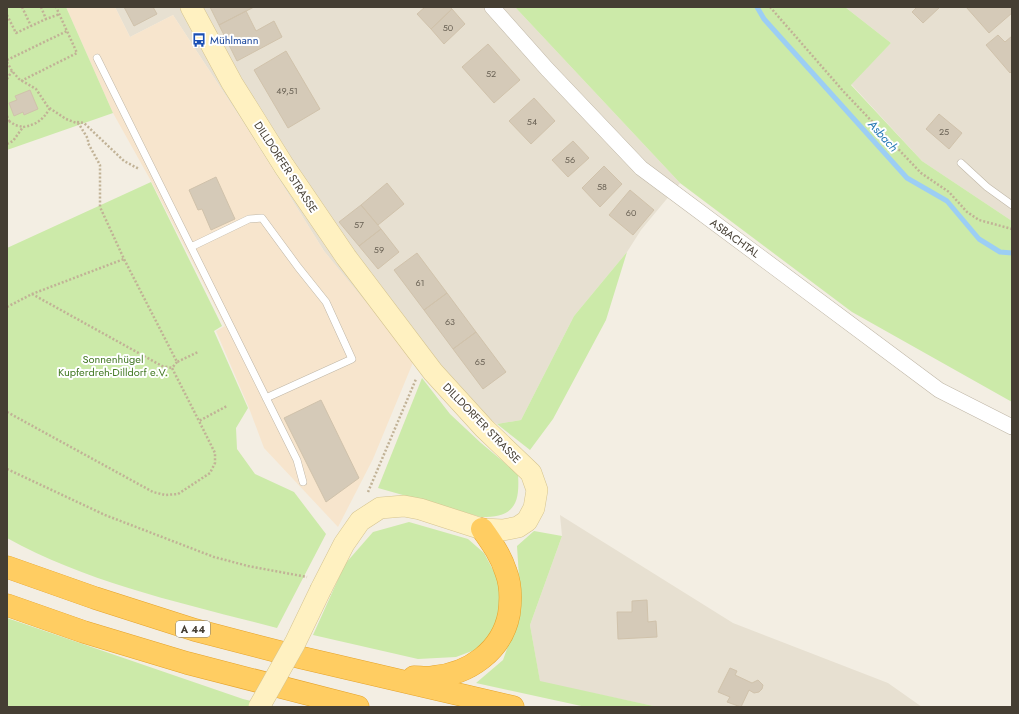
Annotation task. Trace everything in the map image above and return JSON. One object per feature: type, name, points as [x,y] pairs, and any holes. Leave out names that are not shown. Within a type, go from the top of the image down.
[{"type":"highway","points":[[384,676],[433,677],[456,672],[476,663],[488,655],[499,640],[507,622],[510,603],[510,588],[507,572],[498,553],[482,529]]},
{"type":"highway","name":"A 44","points":[[7,567],[95,598],[195,630],[303,658],[513,707]]},
{"type":"highway","points":[[7,605],[84,632],[187,663],[358,707]]},
{"type":"main road","name":"DILLDORFER STRASSE","points":[[192,7],[232,83],[284,166],[346,257],[434,372],[484,428],[531,473],[537,490],[534,508],[527,521],[518,527],[503,530],[482,529],[420,509],[404,506],[380,508],[360,520],[344,544],[295,643],[259,707]]},
{"type":"street","name":"ASBACHTAL","points":[[492,7],[547,69],[641,168],[939,390],[1012,427]]},
{"type":"lane","points":[[97,58],[296,460],[302,482]]},
{"type":"lane","points":[[961,162],[987,187],[1012,205]]},
{"type":"lane","points":[[191,247],[249,219],[262,218],[326,302],[352,359],[266,398]]},
{"type":"path","points":[[22,7],[31,26]]},
{"type":"path","points":[[41,7],[46,19]]},
{"type":"path","points":[[21,81],[77,53],[56,7]]},
{"type":"path","points":[[770,7],[850,98],[921,174],[949,192],[967,212],[979,220],[1012,228]]},
{"type":"path","points":[[7,15],[16,33],[60,14]]},
{"type":"path","points":[[67,31],[7,61],[12,71],[21,81],[36,89],[50,108],[66,119],[79,124],[83,129],[88,139],[88,143],[100,165],[100,207],[124,259],[177,362]]},
{"type":"path","points":[[7,79],[12,71]]},
{"type":"path","points":[[7,116],[8,121],[22,127],[32,125],[40,121],[50,108]]},
{"type":"path","points":[[74,122],[84,123],[124,161]]},
{"type":"path","points":[[7,144],[13,141],[22,127]]},
{"type":"path","points":[[7,306],[32,294],[124,259]]},
{"type":"path","points":[[32,294],[162,366],[172,368]]},
{"type":"path","points":[[172,368],[177,362],[198,352]]},
{"type":"path","points":[[7,412],[153,492],[165,496],[178,494],[210,473],[215,463],[215,453],[172,368]]},
{"type":"path","points":[[376,475],[413,388]]},
{"type":"path","points":[[199,421],[226,406]]},
{"type":"path","points":[[7,469],[105,515],[214,556],[248,566],[275,570],[323,585]]},
{"type":"shaded area","points":[[66,7],[115,7],[130,37],[173,15],[249,131],[324,251],[414,360],[373,459],[338,527],[264,448],[249,408],[216,331],[225,326],[151,181],[113,113]]},
{"type":"shaded area","points":[[115,7],[515,7],[680,183],[641,230],[627,252],[574,316],[521,420],[497,424],[430,377],[393,337],[324,251],[249,131],[173,15],[130,37]]},
{"type":"shaded area","points":[[845,7],[1012,7],[1012,221],[922,161],[851,84],[891,43]]},
{"type":"shaded area","points":[[560,515],[733,623],[888,683],[922,707],[658,707],[540,682],[530,625],[562,536]]},
{"type":"green space","points":[[7,7],[66,7],[113,113],[7,150]]},
{"type":"green space","points":[[515,7],[845,7],[891,43],[851,85],[922,161],[1012,221],[1012,402],[852,312],[680,183]]},
{"type":"green space","name":"Sonnenhügel Kupferdreh-Dilldorf e.V.","points":[[151,182],[222,326],[214,331],[248,408],[236,428],[237,449],[255,474],[294,492],[326,534],[277,628],[173,601],[105,580],[71,568],[7,538],[7,248]]},
{"type":"green space","points":[[627,252],[606,320],[553,419],[530,450],[497,424],[521,420],[574,316]]},
{"type":"green space","points":[[422,378],[450,414],[481,443],[518,474],[518,494],[513,507],[508,512],[501,515],[481,517],[378,488]]},
{"type":"green space","points":[[409,522],[468,539],[484,553],[500,583],[500,611],[495,626],[480,648],[456,657],[418,659],[313,635],[345,564],[373,532]]},
{"type":"green space","points":[[534,531],[562,536],[530,625],[540,681],[658,707],[586,707],[476,683],[503,660],[521,609],[517,546]]},
{"type":"green space","points":[[7,618],[243,699],[274,707],[7,707]]},
{"type":"building","points":[[124,7],[153,7],[157,14],[134,26]]},
{"type":"building","points":[[210,7],[254,7],[219,25]]},
{"type":"building","points":[[425,7],[450,7],[452,9],[431,29],[417,14]]},
{"type":"building","points":[[917,7],[940,7],[923,23],[912,12]]},
{"type":"building","points":[[966,7],[1012,7],[1012,13],[989,33]]},
{"type":"building","points":[[452,9],[465,24],[444,44],[431,29]]},
{"type":"building","points":[[246,11],[256,31],[274,21],[282,37],[237,61],[219,25]]},
{"type":"building","points":[[998,35],[1005,42],[1012,36],[1012,71],[1010,73],[986,45]]},
{"type":"building","points":[[488,44],[520,80],[494,103],[462,67]]},
{"type":"building","points":[[286,51],[320,109],[288,128],[254,70]]},
{"type":"building","points":[[30,90],[38,109],[24,115],[23,112],[14,116],[9,103],[17,100],[15,96]]},
{"type":"building","points":[[534,98],[555,121],[531,144],[509,121]]},
{"type":"building","points":[[939,114],[962,133],[949,149],[926,129]]},
{"type":"building","points":[[573,141],[589,158],[568,177],[552,160]]},
{"type":"building","points":[[604,166],[622,184],[600,207],[582,188]]},
{"type":"building","points":[[216,177],[235,219],[211,230],[202,209],[198,210],[189,190]]},
{"type":"building","points":[[387,183],[404,204],[378,225],[361,205]]},
{"type":"building","points":[[630,190],[654,210],[633,235],[609,215]]},
{"type":"building","points":[[361,205],[381,229],[359,246],[339,222]]},
{"type":"building","points":[[381,229],[399,252],[378,269],[359,246]]},
{"type":"building","points":[[417,253],[447,293],[424,310],[394,270]]},
{"type":"building","points":[[447,293],[476,332],[453,349],[424,310]]},
{"type":"building","points":[[476,332],[506,372],[483,389],[453,349]]},
{"type":"building","points":[[321,400],[359,478],[326,502],[284,418]]},
{"type":"building","points":[[647,600],[648,622],[656,621],[657,637],[618,639],[617,612],[632,612],[632,601]]},
{"type":"building","points":[[730,668],[737,671],[735,675],[752,683],[758,680],[763,685],[759,692],[754,693],[749,690],[741,707],[727,702],[730,697],[718,692]]},
{"type":"waterway","name":"Asbach","points":[[757,7],[764,19],[907,178],[947,201],[979,239],[1000,252],[1012,253]]},
{"type":"place","name":"Mühlmann","points":[[199,40]]}]
